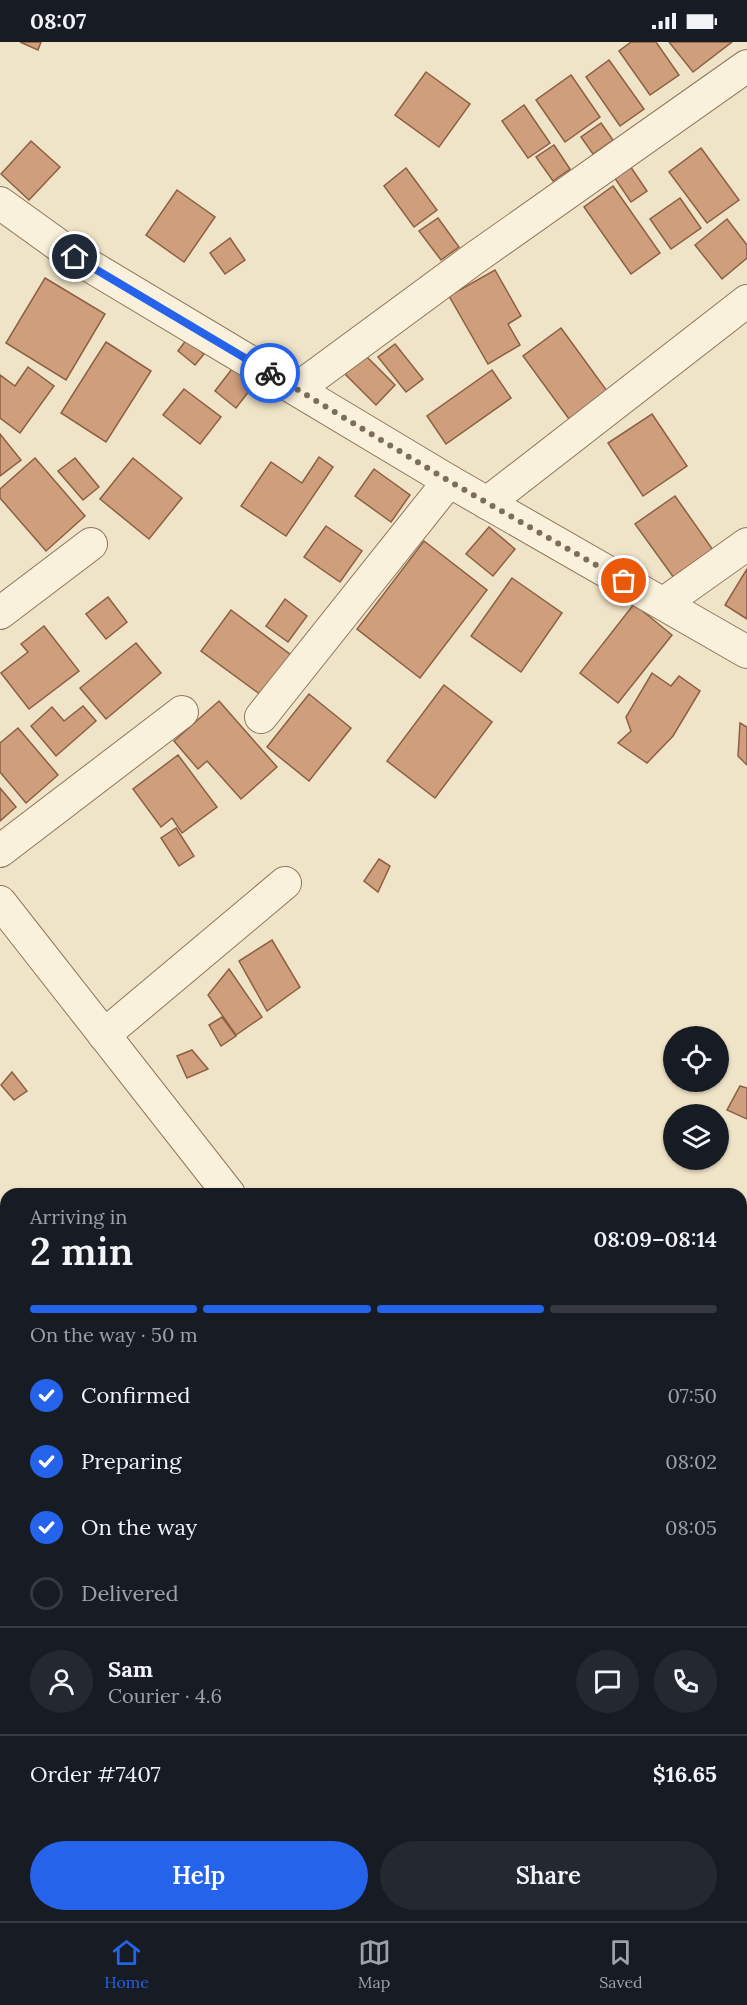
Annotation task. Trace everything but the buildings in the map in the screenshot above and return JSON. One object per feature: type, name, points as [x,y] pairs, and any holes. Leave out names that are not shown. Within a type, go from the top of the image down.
[{"type":"street","points":[[297,389],[472,261],[747,66]]},
{"type":"street","points":[[0,203],[75,257],[449,481],[747,652]]},
{"type":"street","points":[[487,503],[747,301]]},
{"type":"street","points":[[261,717],[449,481]]},
{"type":"street","points":[[0,613],[91,544]]},
{"type":"street","points":[[664,603],[747,544]]},
{"type":"street","points":[[0,851],[182,712]]},
{"type":"street","points":[[104,1035],[285,883]]},
{"type":"street","points":[[0,902],[224,1188]]},
{"type":"way so far","points":[[270,373],[449,481],[624,581]]},
{"type":"route","points":[[75,257],[270,373]]}]
